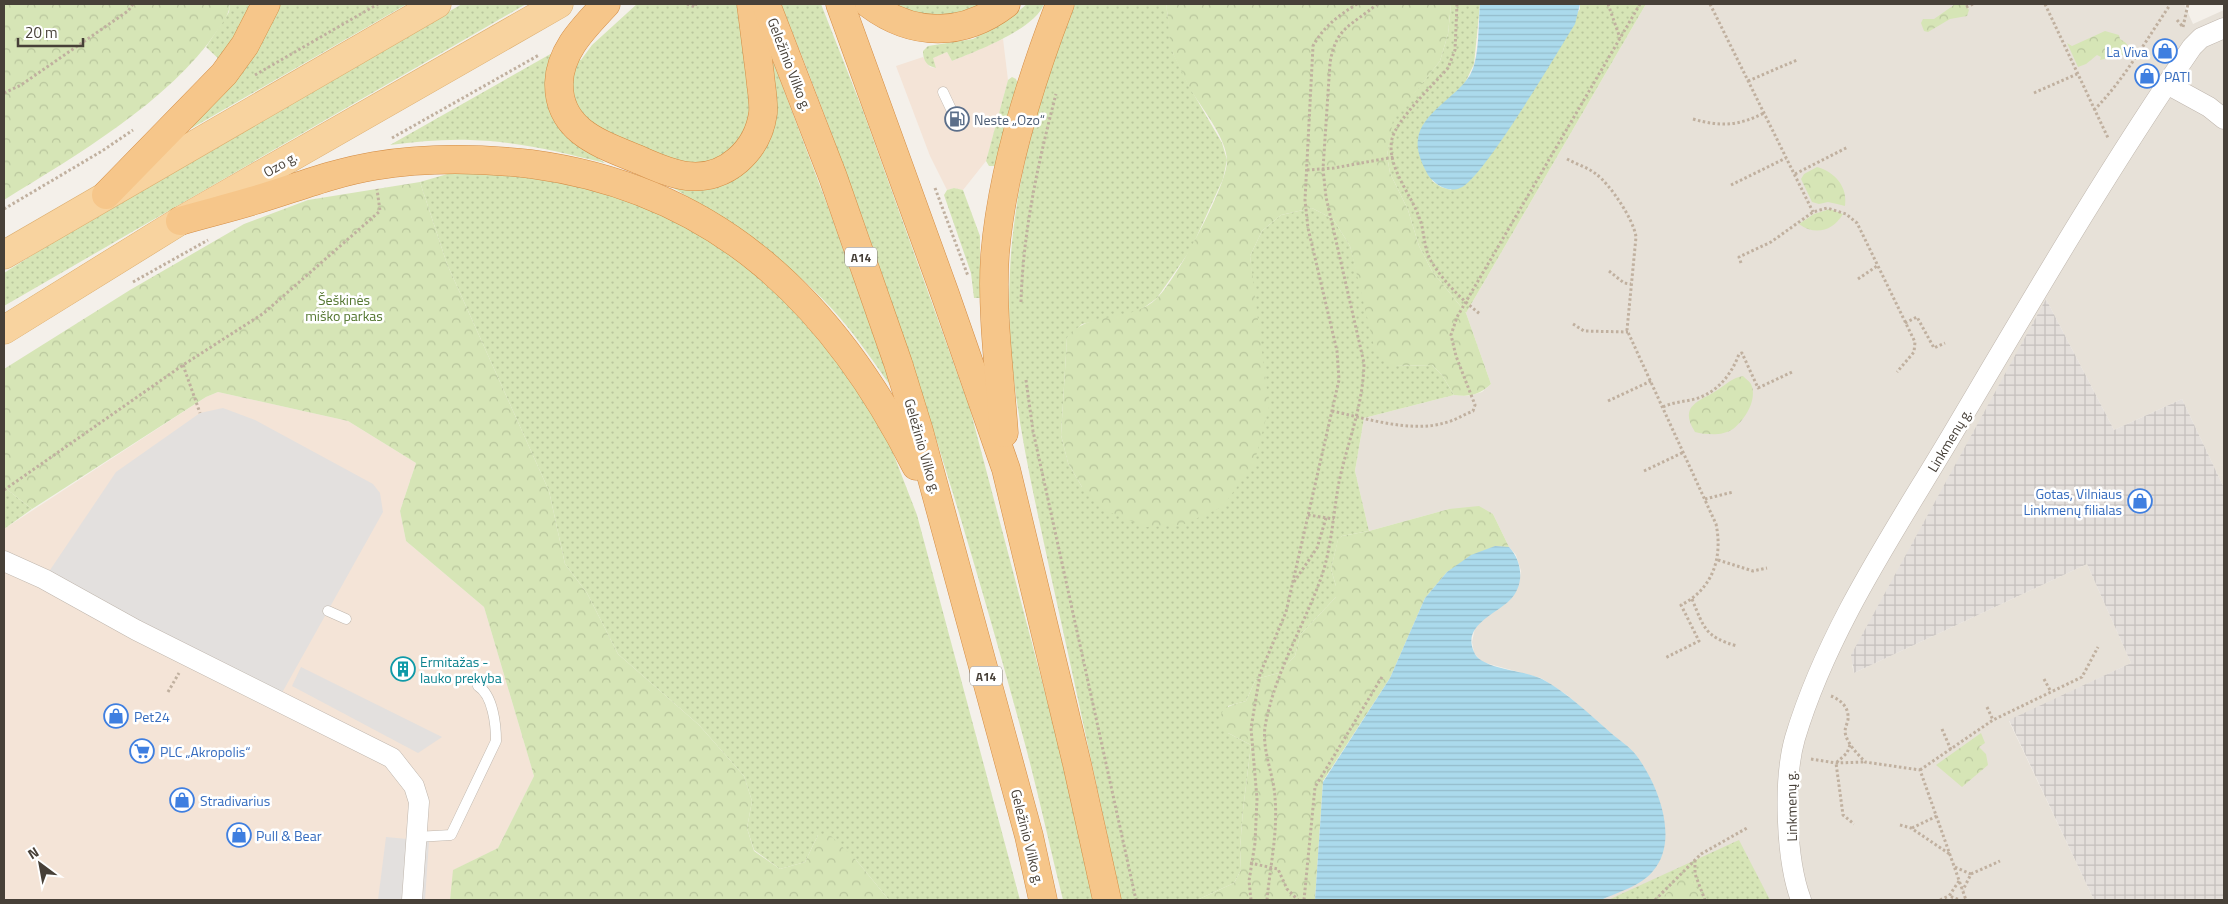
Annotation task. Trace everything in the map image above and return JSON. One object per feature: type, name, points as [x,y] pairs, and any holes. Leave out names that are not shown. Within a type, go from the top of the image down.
[{"type":"highway","points":[[106,195],[224,74],[245,45],[266,4]]},
{"type":"highway","points":[[606,4],[568,49],[561,69],[559,84],[561,100],[572,121],[584,136],[660,169],[685,176],[707,175],[726,168],[744,156],[751,147],[761,123],[763,99],[750,4]]},
{"type":"highway","name":"Geležinio Vilko g.","points":[[766,4],[833,177],[898,363],[919,430],[1022,808],[1043,900]]},
{"type":"highway","points":[[840,4],[1006,469],[1068,726],[1107,900]]},
{"type":"highway","points":[[869,4],[908,26],[924,30],[944,29],[969,24],[992,15],[1006,4]]},
{"type":"highway","points":[[1006,469],[1012,306],[995,256],[999,218],[1009,169],[1040,56],[1060,4]]},
{"type":"highway","points":[[180,220],[253,201],[319,179],[374,166],[420,161],[463,159],[505,161],[568,169],[632,187],[713,226],[758,259],[807,304],[840,342],[897,428],[942,515]]},
{"type":"main road","points":[[4,255],[437,4]]},
{"type":"main road","name":"Ozo g.","points":[[4,330],[180,220],[559,4]]},
{"type":"street","name":"Linkmenų g.","points":[[1801,900],[1796,888],[1789,831],[1788,799],[1791,756],[1796,737],[1814,690],[1847,615],[1896,526],[2120,155],[2192,47],[2201,38],[2224,28]]},
{"type":"street","points":[[2167,84],[2208,107],[2224,119]]},
{"type":"street","points":[[4,561],[44,579],[91,606],[392,758],[414,786],[418,802],[412,900]]},
{"type":"lane","points":[[943,92],[951,109]]},
{"type":"lane","points":[[328,611],[346,619]]},
{"type":"lane","points":[[416,837],[451,835],[496,741],[496,725],[488,698],[483,689],[478,686]]},
{"type":"path","points":[[4,93],[21,85],[128,11],[133,4]]},
{"type":"path","points":[[224,74],[239,82],[244,82],[378,4]]},
{"type":"path","points":[[687,4],[695,7],[696,4]]},
{"type":"path","points":[[1251,900],[1250,862],[1255,843],[1257,799],[1251,728],[1260,674],[1286,612],[1339,380],[1337,351],[1308,228],[1305,200],[1313,46],[1322,31],[1334,19],[1357,4]]},
{"type":"path","points":[[1267,900],[1276,828],[1275,797],[1266,758],[1265,729],[1274,692],[1322,576],[1329,550],[1346,450],[1358,416],[1363,387],[1364,363],[1326,197],[1323,169],[1333,48],[1337,37],[1350,24],[1377,4]]},
{"type":"path","points":[[1457,4],[1452,59],[1448,68],[1396,129],[1391,146],[1399,177],[1420,218],[1430,259],[1465,303],[1480,314]]},
{"type":"path","points":[[1608,4],[1620,38]]},
{"type":"path","points":[[1332,411],[1429,426],[1445,423],[1473,411],[1475,405],[1456,356],[1451,335],[1456,317],[1640,4]]},
{"type":"path","points":[[1710,4],[1813,212]]},
{"type":"path","points":[[1966,7],[1973,4]]},
{"type":"path","points":[[2045,4],[2104,131],[2120,155]]},
{"type":"path","points":[[2183,27],[2188,4]]},
{"type":"path","points":[[2094,110],[2106,98],[2170,5]]},
{"type":"path","points":[[388,140],[557,45],[568,49]]},
{"type":"path","points":[[1748,81],[1797,60]]},
{"type":"path","points":[[2034,93],[2077,74]]},
{"type":"path","points":[[1012,306],[1022,269],[1040,154],[1058,87]]},
{"type":"path","points":[[1693,120],[1732,125],[1746,122],[1764,113]]},
{"type":"path","points":[[4,209],[102,151],[138,126]]},
{"type":"path","points":[[1794,174],[1848,147]]},
{"type":"path","points":[[1307,170],[1394,157]]},
{"type":"path","points":[[1731,185],[1786,158]]},
{"type":"path","points":[[1567,159],[1601,178],[1630,219],[1636,237],[1627,321],[1628,332],[1716,524],[1719,545],[1718,560],[1708,579],[1692,599],[1681,605],[1699,640],[1665,658]]},
{"type":"path","points":[[4,490],[183,365],[264,313],[380,211],[374,166]]},
{"type":"path","points":[[931,181],[941,200],[968,274],[969,282]]},
{"type":"path","points":[[1741,263],[1739,258],[1770,242],[1813,212],[1834,208],[1846,214],[1857,223],[1915,342],[1914,352],[1897,372]]},
{"type":"path","points":[[126,285],[212,238]]},
{"type":"path","points":[[1858,279],[1877,266]]},
{"type":"path","points":[[1609,271],[1624,283],[1631,284]]},
{"type":"path","points":[[1905,322],[1917,317],[1934,348],[1945,343]]},
{"type":"path","points":[[1573,324],[1584,331],[1628,332]]},
{"type":"path","points":[[1663,407],[1674,402],[1701,397],[1724,380],[1733,370],[1739,354],[1742,353],[1758,388],[1792,372]]},
{"type":"path","points":[[183,365],[200,413]]},
{"type":"path","points":[[1025,372],[1033,431],[1136,900]]},
{"type":"path","points":[[1608,401],[1651,381]]},
{"type":"path","points":[[1644,471],[1684,452]]},
{"type":"path","points":[[1705,499],[1733,492]]},
{"type":"path","points":[[1308,515],[1334,519]]},
{"type":"path","points":[[1293,585],[1317,548],[1326,518]]},
{"type":"path","points":[[1718,560],[1753,571],[1767,568]]},
{"type":"path","points":[[1692,599],[1710,635],[1720,641],[1737,646]]},
{"type":"path","points":[[1791,756],[1836,763],[1865,762],[1920,770],[1993,720],[2082,678],[2098,647]]},
{"type":"path","points":[[1304,900],[1315,787],[1382,676]]},
{"type":"path","points":[[2044,679],[2051,692]]},
{"type":"path","points":[[1814,690],[1836,698],[1847,708],[1848,716],[1845,731],[1850,745],[1865,762]]},
{"type":"path","points":[[1987,707],[1993,720]]},
{"type":"path","points":[[1942,729],[1951,750]]},
{"type":"path","points":[[1836,763],[1847,753],[1850,745]]},
{"type":"path","points":[[1836,763],[1843,815],[1854,824]]},
{"type":"path","points":[[1920,770],[1966,900]]},
{"type":"path","points":[[1911,828],[1937,816]]},
{"type":"path","points":[[1900,825],[1911,828],[1951,856]]},
{"type":"path","points":[[1655,900],[1701,854],[1747,828]]},
{"type":"path","points":[[1695,860],[1696,874],[1705,900]]},
{"type":"path","points":[[1963,890],[1971,874],[2000,861]]},
{"type":"path","points":[[1250,862],[1278,869],[1287,889],[1298,900]]},
{"type":"path","points":[[1955,867],[1971,874]]},
{"type":"path","points":[[1940,900],[1949,896],[1960,881]]},
{"type":"path","points":[[1949,896],[1960,900]]},
{"type":"shaded area","points":[[1646,4],[2184,4],[2193,24],[2224,10],[2224,488],[2182,399],[2114,430],[2046,299],[1852,665],[1854,673],[2087,564],[2131,663],[2009,721],[2094,900],[1601,900],[1638,883],[1635,754],[1567,695],[1541,678],[1482,662],[1474,653],[1472,642],[1475,628],[1486,616],[1509,601],[1518,587],[1521,571],[1516,555],[1509,547],[1493,514],[1449,509],[1369,531],[1355,471],[1364,418],[1454,395],[1468,396],[1482,392],[1491,384],[1466,313]]},
{"type":"shaded area","points":[[1003,39],[1008,80],[986,161],[963,190],[954,188],[947,190],[930,156],[896,66],[923,57],[930,67],[936,68],[932,58],[947,52],[952,61]]},
{"type":"shaded area","points":[[2046,299],[2114,430],[2182,399],[2224,488],[2224,900],[2094,900],[2009,720],[2131,663],[2087,564],[1854,673],[1851,655]]},
{"type":"shaded area","points":[[218,392],[348,421],[416,463],[400,511],[406,541],[484,607],[534,776],[498,848],[454,870],[450,900],[4,900],[4,529],[206,397]]},
{"type":"shaded area","points":[[223,408],[255,420],[373,484],[380,493],[383,512],[278,700],[44,579],[116,472],[200,413]]},
{"type":"shaded area","points":[[301,667],[442,737],[418,753],[292,686]]},
{"type":"shaded area","points":[[386,837],[429,841],[425,900],[378,900]]},
{"type":"green space","points":[[4,4],[230,4],[228,12],[217,31],[197,57],[148,104],[90,146],[4,200]]},
{"type":"green space","points":[[230,4],[256,4],[223,63],[206,47],[229,12]]},
{"type":"green space","points":[[277,4],[407,4],[192,128],[191,126]]},
{"type":"green space","points":[[462,4],[526,4],[4,306],[4,273],[85,222]]},
{"type":"green space","points":[[637,4],[741,4],[752,117],[749,128],[720,161],[685,165],[596,129],[579,112],[570,90],[576,58],[581,60],[592,45]]},
{"type":"green space","points":[[781,4],[821,4],[863,111],[970,409],[1075,806],[1096,900],[1063,900],[1025,744],[944,463],[851,186]]},
{"type":"green space","points":[[887,4],[985,4],[967,12],[921,18]]},
{"type":"green space","points":[[1027,4],[1044,4],[1029,22],[1004,38],[952,61],[947,52],[933,58],[936,68],[930,66],[925,60],[923,51],[928,46],[973,39],[1008,20]]},
{"type":"green space","points":[[1075,4],[1166,4],[1173,53],[1189,86],[1222,143],[1227,160],[1223,179],[1191,249],[1157,298],[1138,312],[1082,324],[1067,338],[1061,435],[1068,463],[1082,487],[1254,300],[1250,256],[1262,231],[1281,215],[1312,208],[1333,219],[1350,246],[1359,280],[1396,366],[1432,365],[1442,375],[1454,395],[1364,418],[1355,471],[1369,531],[1342,536],[1338,540],[1331,569],[1336,586],[1336,597],[1300,635],[1295,656],[1279,673],[1256,679],[1246,701],[1228,706],[1228,733],[1251,745],[1243,810],[1240,848],[1241,870],[1234,883],[1197,900],[1121,900],[1020,425],[1011,348],[1009,310],[1010,271],[1017,202],[1041,102]]},
{"type":"green space","points":[[1166,4],[1451,4],[1448,34],[1440,61],[1393,120],[1387,156],[1390,173],[1408,210],[1419,246],[1432,271],[1466,313],[1491,384],[1474,394],[1465,396],[1454,395],[1442,375],[1432,365],[1395,366],[1384,360],[1374,346],[1350,246],[1333,219],[1312,208],[1281,215],[1262,231],[1250,256],[1269,407],[1254,464],[1222,507],[1182,525],[1146,527],[1104,510],[1082,487],[1068,463],[1061,435],[1067,338],[1075,329],[1085,324],[1135,311],[1147,306],[1157,298],[1176,273],[1199,232],[1210,211],[1225,173],[1227,161],[1223,142],[1189,87],[1174,56]]},
{"type":"green space","points":[[1451,4],[1480,4],[1474,64],[1465,83],[1432,181],[1441,187],[1451,190],[1580,9],[1580,4],[1646,4],[1466,313],[1432,271],[1419,246],[1408,210],[1390,173],[1387,156],[1392,120],[1440,61],[1448,34]]},
{"type":"green space","points":[[1954,5],[1965,5],[1969,10],[1967,16],[1950,19],[1928,32],[1924,31],[1921,23],[1923,19],[1934,19]]},
{"type":"green space","points":[[2105,31],[2119,35],[2120,39],[2126,43],[2131,51],[2129,56],[2121,55],[2100,60],[2101,57],[2097,55],[2086,64],[2078,67],[2067,43],[2072,46]]},
{"type":"green space","points":[[765,40],[831,215],[892,388],[847,326],[822,298],[761,246],[672,187],[700,189],[747,170]]},
{"type":"green space","points":[[554,52],[582,147],[605,163],[504,142],[440,140],[390,145]]},
{"type":"green space","points":[[1012,77],[1016,79],[1018,84],[998,163],[995,166],[989,166],[986,161],[1008,80]]},
{"type":"green space","points":[[1817,167],[1823,169],[1839,181],[1844,193],[1845,206],[1828,202],[1819,204],[1812,202],[1801,179],[1804,174]]},
{"type":"green space","points":[[468,168],[583,184],[682,221],[725,250],[788,302],[838,359],[888,440],[917,515],[1020,900],[889,900],[857,861],[818,835],[805,862],[780,869],[754,850],[747,828],[752,801],[744,776],[699,725],[618,654],[587,593],[565,564],[549,491],[447,264],[420,182]]},
{"type":"green space","name":"Šeškinės miško parkas","points":[[420,182],[447,264],[549,491],[565,564],[587,593],[618,654],[699,725],[744,776],[752,801],[747,828],[754,851],[780,869],[805,862],[818,835],[831,836],[857,861],[889,900],[450,900],[453,870],[498,848],[534,776],[484,607],[406,541],[400,511],[416,463],[348,421],[218,392],[206,397],[32,509],[4,487],[4,369],[130,290],[244,224],[308,200]]},
{"type":"green space","points":[[954,188],[963,190],[980,236],[980,298],[974,298],[971,273],[944,195],[947,190]]},
{"type":"green space","points":[[1830,209],[1843,214],[1829,228],[1817,231],[1805,228],[1799,224],[1814,214]]},
{"type":"green space","points":[[1743,376],[1751,384],[1753,396],[1746,415],[1738,425],[1720,434],[1695,432],[1690,423],[1689,415],[1694,405],[1733,379]]},
{"type":"green space","points":[[4,487],[32,509],[4,529]]},
{"type":"green space","points":[[1479,506],[1493,514],[1509,547],[1495,546],[1447,572],[1425,598],[1390,678],[1323,781],[1315,900],[1197,900],[1234,883],[1241,870],[1240,848],[1243,810],[1251,745],[1228,733],[1219,722],[1220,717],[1228,707],[1246,701],[1256,679],[1279,673],[1295,656],[1300,635],[1336,597],[1336,586],[1331,569],[1338,539],[1342,536],[1369,531],[1449,509]]},
{"type":"green space","points":[[1981,733],[1985,743],[1979,747],[1986,754],[1988,765],[1962,787],[1936,765]]},
{"type":"green space","points":[[1739,840],[1770,900],[1608,900]]},
{"type":"green space","points":[[1686,878],[1693,881],[1702,900],[1660,900],[1680,880]]},
{"type":"water","points":[[1480,4],[1580,4],[1575,24],[1502,140],[1471,180],[1460,188],[1446,189],[1434,182],[1428,175],[1419,153],[1418,139],[1421,130],[1432,113],[1457,91],[1470,75],[1476,60]]},
{"type":"water","points":[[1495,546],[1509,547],[1514,553],[1519,567],[1520,581],[1518,588],[1509,601],[1488,616],[1476,628],[1472,635],[1471,643],[1474,652],[1485,663],[1535,676],[1552,685],[1578,704],[1634,752],[1652,781],[1663,812],[1665,844],[1661,858],[1653,871],[1642,881],[1601,900],[1315,900],[1323,782],[1390,678],[1425,598],[1447,572],[1471,555]]},
{"type":"place","name":"La Viva","points":[[2165,51]]},
{"type":"place","name":"PATI","points":[[2147,76]]},
{"type":"place","name":"Neste „Ozo“","points":[[957,119]]},
{"type":"place","name":"Gotas, Vilniaus Linkmenų filialas","points":[[2140,501]]},
{"type":"place","name":"Ermitažas - lauko prekyba","points":[[403,669]]},
{"type":"place","name":"Pet24","points":[[116,716]]},
{"type":"place","name":"PLC „Akropolis“","points":[[142,751]]},
{"type":"place","name":"Stradivarius","points":[[182,800]]},
{"type":"place","name":"Pull & Bear","points":[[239,835]]}]
